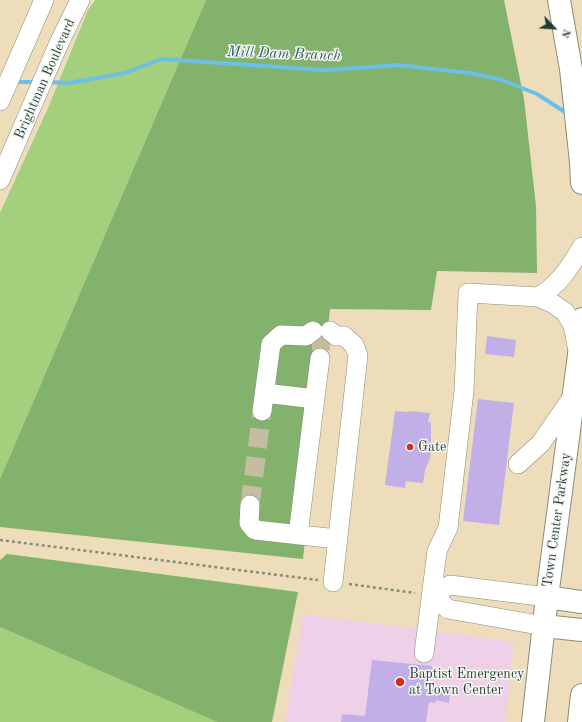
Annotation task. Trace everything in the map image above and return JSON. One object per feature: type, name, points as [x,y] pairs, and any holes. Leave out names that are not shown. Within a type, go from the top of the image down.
[{"type":"main road","points":[[559,0],[572,69],[582,172]]},
{"type":"main road","name":"Town Center Parkway","points":[[533,722],[547,597],[579,355],[582,319]]},
{"type":"main road","points":[[547,597],[582,602]]},
{"type":"main road","points":[[544,626],[582,630]]},
{"type":"main road","points":[[579,722],[582,695]]},
{"type":"street","points":[[0,101],[44,0]]},
{"type":"street","name":"Brightman Boulevard","points":[[0,180],[59,43],[80,0]]},
{"type":"street","points":[[538,297],[550,290],[560,280],[582,246]]},
{"type":"street","points":[[424,653],[437,552],[448,528],[464,392],[468,293],[538,297],[552,303],[564,312],[572,325],[579,355]]},
{"type":"street","points":[[315,399],[263,402],[271,344],[281,335],[321,339],[344,336],[354,345],[358,355],[333,582]]},
{"type":"street","points":[[298,535],[321,339]]},
{"type":"street","points":[[518,464],[541,442],[574,395]]},
{"type":"street","points":[[250,505],[250,523],[255,530],[337,539]]},
{"type":"street","points":[[432,595],[450,585],[547,597]]},
{"type":"street","points":[[432,595],[448,609],[544,626]]},
{"type":"path","points":[[0,540],[432,595]]},
{"type":"shaded area","name":"Baptist Emergency at Town Center","points":[[303,614],[514,642],[505,722],[285,722]]},
{"type":"green space","points":[[95,0],[206,0],[0,479],[0,213],[48,108],[88,10]]},
{"type":"green space","points":[[206,0],[504,0],[524,99],[536,206],[537,273],[437,271],[431,310],[330,309],[303,559],[0,527],[0,479]]},
{"type":"green space","points":[[7,554],[298,592],[272,722],[217,722],[0,627],[0,560]]},
{"type":"green space","points":[[0,627],[217,722],[0,722]]},
{"type":"building","points":[[487,336],[516,340],[514,357],[485,354]]},
{"type":"building","name":"Gate","points":[[478,399],[514,403],[499,525],[463,521]]},
{"type":"building","name":"Gate","points":[[395,411],[430,413],[428,422],[431,423],[431,452],[425,470],[423,483],[406,481],[405,488],[385,485]]},
{"type":"building","points":[[372,660],[432,666],[430,685],[437,686],[437,689],[451,688],[449,703],[436,700],[435,703],[429,702],[426,722],[341,722],[342,714],[365,716]]},
{"type":"waterway","name":"Mill Dam Branch","points":[[47,82],[68,83],[125,73],[161,59],[325,70],[398,65],[470,73],[502,80],[537,94],[568,114]]},
{"type":"waterway","name":"Mill Dam Branch","points":[[15,82],[36,82]]},
{"type":"tunnel","points":[[312,341],[330,341]]},
{"type":"tunnel","points":[[250,505],[262,411]]},
{"type":"place","name":"Gate","points":[[410,447]]},
{"type":"place","name":"Baptist Emergency at Town Center","points":[[400,682]]}]
